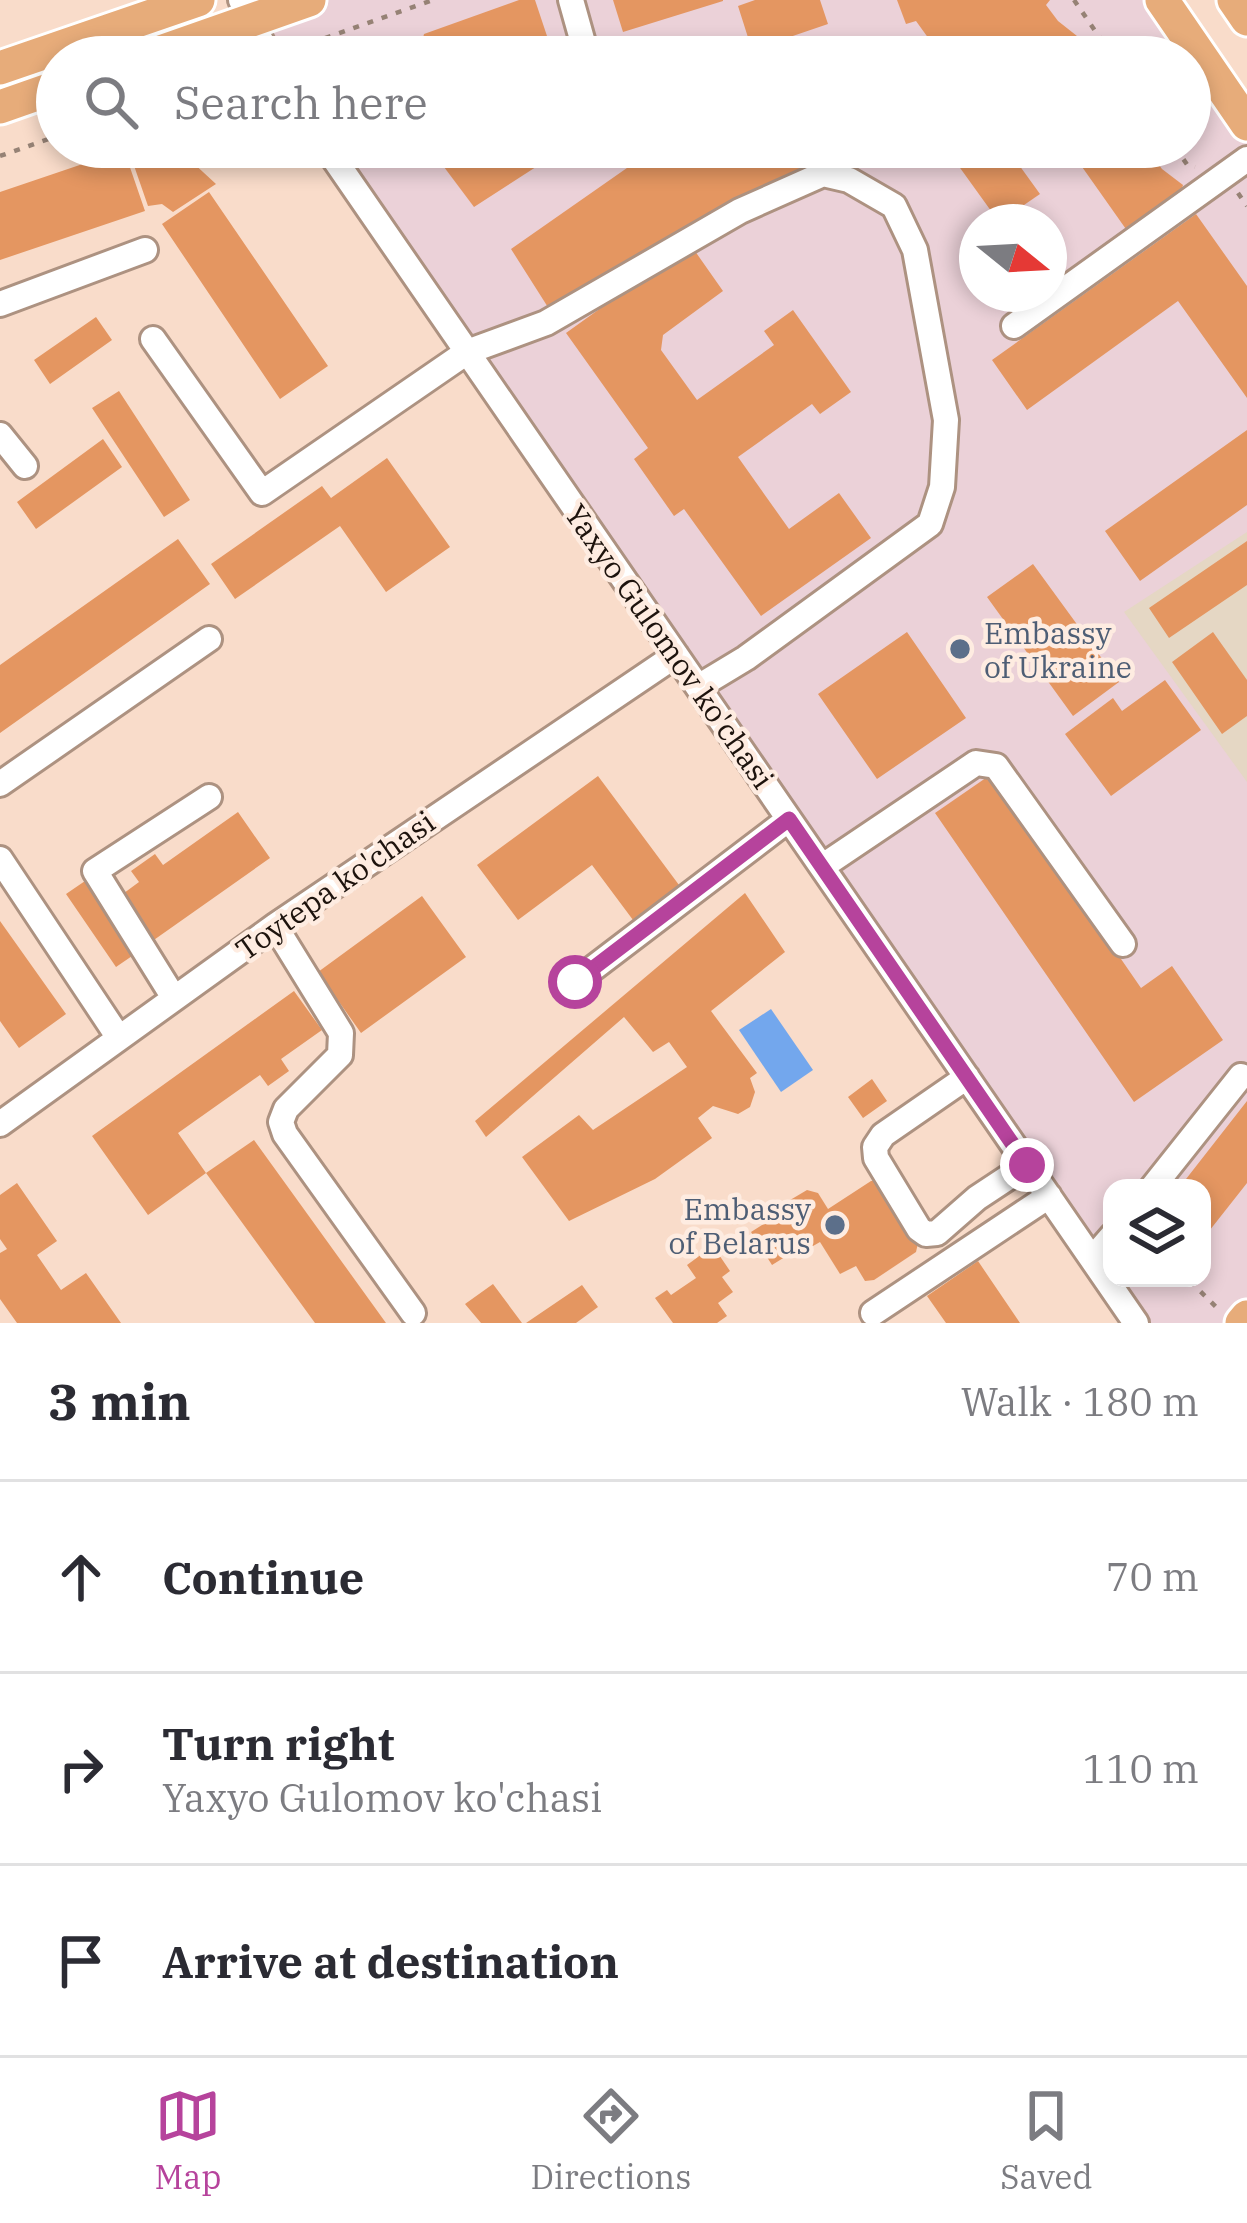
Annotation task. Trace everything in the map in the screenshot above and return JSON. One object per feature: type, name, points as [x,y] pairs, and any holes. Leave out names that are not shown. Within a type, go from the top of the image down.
[{"type":"main road","points":[[93,36],[198,0]]},
{"type":"main road","points":[[191,36],[246,10],[310,0]]},
{"type":"main road","points":[[1162,0],[1187,36]]},
{"type":"main road","points":[[1234,0],[1247,19]]},
{"type":"main road","points":[[0,68],[36,56]]},
{"type":"main road","points":[[1211,71],[1247,124]]},
{"type":"main road","points":[[0,107],[36,94]]},
{"type":"street","points":[[571,0],[581,36]]},
{"type":"street","points":[[1014,326],[1247,158]]},
{"type":"street","name":"Yaxyo Gulomov ko'chasi","points":[[340,168],[1136,1323]]},
{"type":"street","points":[[153,338],[262,494],[467,352],[546,323],[740,211],[823,174],[849,180],[894,206],[915,250],[946,420],[942,487],[930,524],[746,658],[698,687]]},
{"type":"street","points":[[0,304],[145,250]]},
{"type":"street","points":[[0,435],[25,466]]},
{"type":"street","points":[[0,784],[208,639]]},
{"type":"street","name":"Toytepa ko'chasi","points":[[2,1119],[274,926],[676,655]]},
{"type":"street","points":[[823,866],[976,763],[985,763],[995,766],[1123,944]]},
{"type":"street","points":[[174,998],[95,871],[209,797]]},
{"type":"street","points":[[575,982],[789,819]]},
{"type":"street","points":[[0,859],[119,1038]]},
{"type":"street","points":[[274,926],[341,1033],[343,1044],[340,1055],[286,1109],[280,1122],[413,1313]]},
{"type":"street","points":[[1159,1179],[1241,1076]]},
{"type":"street","points":[[967,1077],[883,1135],[875,1147],[876,1158],[919,1229],[937,1233],[977,1198],[1027,1165]]},
{"type":"street","points":[[873,1313],[1049,1196]]},
{"type":"street","points":[[1092,1258],[1103,1246]]},
{"type":"path","points":[[331,36],[434,0]]},
{"type":"path","points":[[1074,0],[1099,36]]},
{"type":"path","points":[[0,156],[36,143]]},
{"type":"path","points":[[1196,1287],[1207,1297]]},
{"type":"shaded area","points":[[309,0],[1162,0],[1187,36],[258,36],[251,21]]},
{"type":"shaded area","points":[[1211,71],[1247,124],[1247,1317],[1242,1323],[1136,1323],[1111,1287],[1211,1287],[1211,1179],[1103,1179],[1103,1275],[340,168],[1211,168]]},
{"type":"shaded area","points":[[1247,532],[1247,782],[1124,612]]},
{"type":"water","points":[[771,1009],[813,1070],[781,1092],[739,1030]]},
{"type":"building","points":[[519,0],[535,0],[547,36],[423,36]]},
{"type":"building","points":[[613,0],[723,0],[723,1],[623,32]]},
{"type":"building","points":[[755,0],[820,0],[828,24],[793,36],[748,36],[738,6]]},
{"type":"building","points":[[897,0],[1050,0],[1046,5],[1058,21],[1077,36],[927,36],[916,21],[906,24]]},
{"type":"building","points":[[71,168],[130,168],[145,211],[0,260],[0,192]]},
{"type":"building","points":[[135,168],[199,168],[216,184],[173,212],[162,204],[148,206]]},
{"type":"building","points":[[445,168],[534,168],[474,207]]},
{"type":"building","points":[[627,168],[808,168],[551,312],[511,249]]},
{"type":"building","points":[[960,168],[1021,168],[1040,194],[1025,204],[986,204]]},
{"type":"building","points":[[1083,168],[1161,168],[1183,185],[1180,195],[1128,232]]},
{"type":"building","points":[[209,192],[328,366],[280,399],[162,224]]},
{"type":"building","points":[[1196,214],[1247,286],[1247,398],[1178,301],[1027,410],[992,360],[1059,312],[1067,312],[1067,306]]},
{"type":"building","points":[[690,244],[723,291],[663,335],[661,350],[697,400],[774,345],[764,331],[793,310],[851,392],[820,414],[812,404],[738,457],[789,529],[839,493],[871,538],[761,616],[684,509],[674,516],[634,459],[648,448],[566,333]]},
{"type":"building","points":[[96,317],[112,340],[50,384],[34,360]]},
{"type":"building","points":[[119,391],[190,500],[164,517],[92,408]]},
{"type":"building","points":[[1247,430],[1247,505],[1140,581],[1105,531]]},
{"type":"building","points":[[103,439],[122,467],[36,529],[17,502]]},
{"type":"building","points":[[387,458],[450,547],[386,592],[340,526],[235,599],[211,564],[322,486],[331,498]]},
{"type":"building","points":[[178,539],[210,584],[0,733],[0,665]]},
{"type":"building","points":[[1247,541],[1247,585],[1169,638],[1149,608]]},
{"type":"building","points":[[1033,564],[1119,682],[1073,716],[987,597]]},
{"type":"building","points":[[907,632],[966,718],[877,779],[818,694]]},
{"type":"building","points":[[1213,632],[1247,680],[1247,716],[1222,734],[1172,662]]},
{"type":"building","points":[[1165,680],[1201,730],[1111,796],[1065,734],[1113,698],[1122,711]]},
{"type":"building","points":[[993,773],[1141,988],[1172,966],[1223,1040],[1134,1102],[935,813]]},
{"type":"building","points":[[598,776],[679,885],[633,920],[592,865],[518,920],[477,865]]},
{"type":"building","points":[[238,812],[270,858],[151,942],[120,896],[139,882],[131,871],[155,854],[163,865]]},
{"type":"building","points":[[85,881],[135,954],[116,967],[66,894]]},
{"type":"building","points":[[745,893],[785,952],[711,1011],[757,1073],[750,1078],[755,1092],[750,1107],[738,1114],[713,1106],[698,1118],[712,1138],[655,1179],[569,1221],[522,1157],[579,1115],[593,1130],[687,1067],[669,1042],[653,1052],[624,1017],[486,1137],[475,1121]]},
{"type":"building","points":[[422,896],[466,957],[361,1033],[318,972]]},
{"type":"building","points":[[0,921],[66,1014],[19,1048],[0,1021]]},
{"type":"building","points":[[294,991],[322,1030],[281,1059],[289,1071],[268,1086],[260,1075],[178,1133],[206,1173],[148,1215],[92,1136]]},
{"type":"building","points":[[872,1079],[887,1101],[863,1118],[848,1097]]},
{"type":"building","points":[[1247,1101],[1247,1183],[1211,1229],[1211,1179],[1186,1179]]},
{"type":"building","points":[[254,1140],[386,1323],[315,1323],[206,1173]]},
{"type":"building","name":"Embassy of Belarus","points":[[880,1180],[918,1243],[916,1252],[874,1280],[865,1281],[856,1266],[840,1274],[820,1242],[806,1250],[801,1247],[772,1265],[751,1232],[773,1218],[775,1209],[807,1190],[818,1193],[828,1209]]},
{"type":"building","points":[[17,1183],[57,1241],[37,1255],[61,1290],[86,1273],[121,1323],[17,1323],[0,1299],[0,1253],[7,1249],[0,1239],[0,1195]]},
{"type":"building","points":[[713,1246],[730,1271],[722,1277],[733,1292],[718,1303],[727,1316],[717,1323],[673,1323],[655,1298],[667,1290],[671,1295],[696,1278],[687,1265]]},
{"type":"building","points":[[978,1261],[1020,1323],[946,1323],[927,1296]]},
{"type":"building","points":[[493,1284],[522,1323],[481,1323],[465,1304]]},
{"type":"building","points":[[582,1285],[598,1307],[576,1323],[526,1323]]},
{"type":"place","name":"Embassy of Ukraine","points":[[960,649]]},
{"type":"place","name":"Embassy of Belarus","points":[[835,1225]]},
{"type":"route","points":[[575,982],[789,819],[1027,1165]]}]
